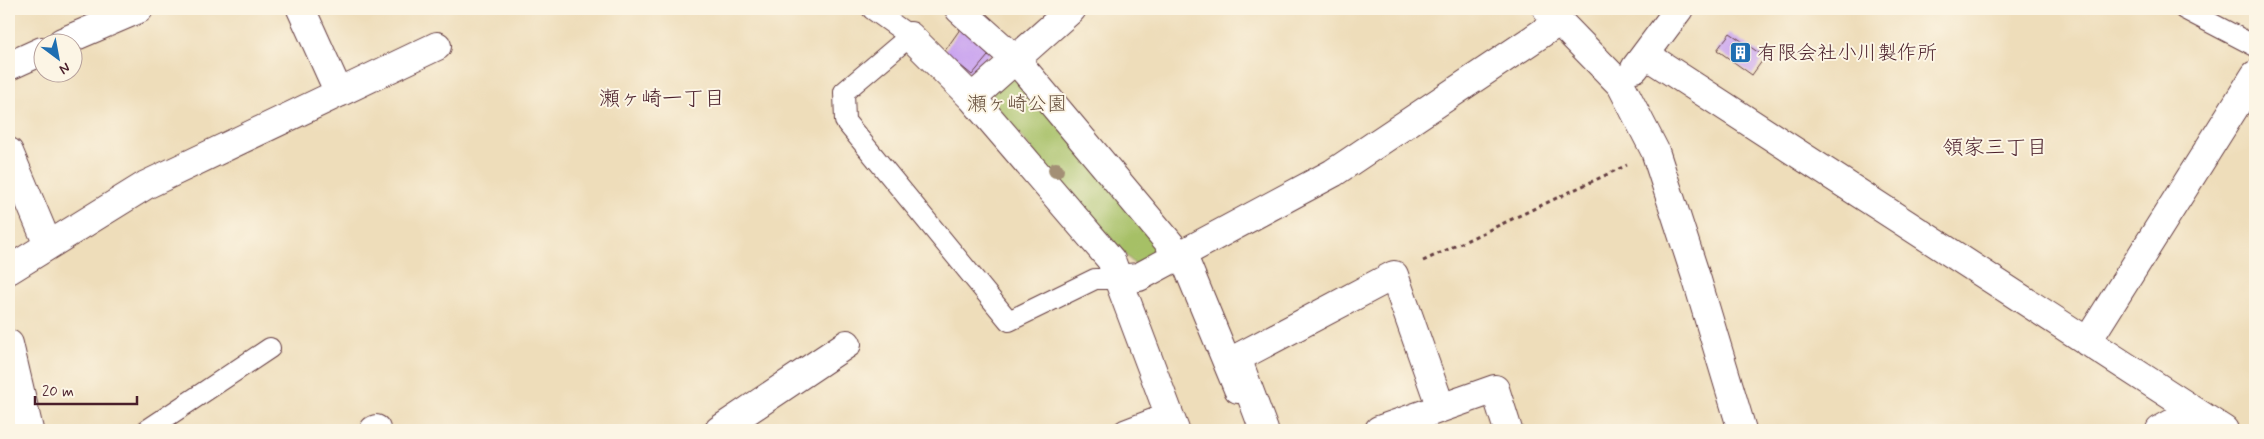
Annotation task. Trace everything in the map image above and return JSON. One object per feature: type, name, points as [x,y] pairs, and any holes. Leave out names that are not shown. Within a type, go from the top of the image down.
[{"type":"street","points":[[82,33],[139,9]]},
{"type":"street","points":[[301,9],[339,92]]},
{"type":"street","points":[[959,9],[1015,60],[1180,256],[1190,272],[1254,430]]},
{"type":"street","points":[[972,98],[1072,9]]},
{"type":"street","points":[[1621,85],[1646,55],[1679,9]]},
{"type":"street","points":[[1118,279],[1139,277],[1334,173],[1554,15],[1621,85],[1655,152],[1697,280],[1742,430]]},
{"type":"street","points":[[910,36],[972,98],[1111,260],[1171,422]]},
{"type":"street","points":[[9,270],[146,185],[437,46]]},
{"type":"street","points":[[1646,55],[2224,430]]},
{"type":"street","points":[[9,66],[32,56]]},
{"type":"street","points":[[2087,342],[2255,75]]},
{"type":"street","points":[[9,152],[48,245]]},
{"type":"street","points":[[1264,430],[1237,358],[1394,275],[1441,408]]},
{"type":"street","points":[[9,344],[29,430]]},
{"type":"street","points":[[719,430],[847,344]]},
{"type":"street","points":[[1379,430],[1495,389],[1508,430]]},
{"type":"street","points":[[2160,430],[2194,411]]},
{"type":"lane","points":[[872,9],[910,36],[844,92],[845,121],[1009,321],[1096,279],[1118,279]]},
{"type":"lane","points":[[2184,9],[2255,46]]},
{"type":"lane","points":[[148,430],[270,348]]},
{"type":"lane","points":[[1124,430],[1171,422]]},
{"type":"path","points":[[1394,275],[1655,152]]},
{"type":"green space","name":"瀬ヶ崎公園","points":[[1016,71],[1168,251],[1137,267],[1054,176],[991,100],[997,84]]},
{"type":"building","points":[[963,25],[993,50],[972,75],[944,52]]},
{"type":"building","name":"有限会社小川製作所","points":[[1730,33],[1765,57],[1752,75],[1717,50]]},
{"type":"place","name":"有限会社小川製作所","points":[[1741,53]]},
{"type":"district","name":"瀬ヶ崎一丁目","points":[[662,99]]},
{"type":"district","name":"領家三丁目","points":[[1995,148]]}]
